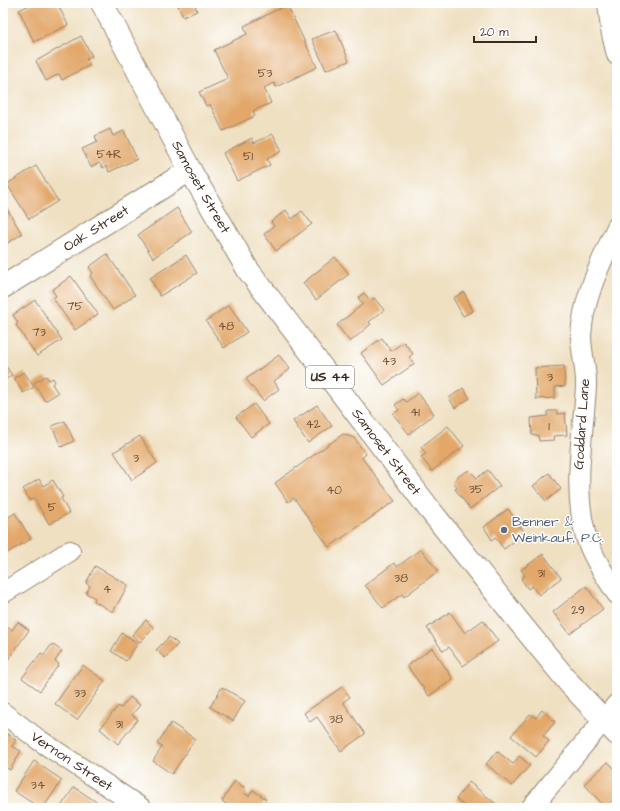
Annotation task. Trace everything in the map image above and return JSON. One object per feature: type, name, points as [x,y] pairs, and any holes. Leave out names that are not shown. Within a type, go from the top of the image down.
[{"type":"main road","name":"Samoset Street","points":[[102,3],[190,170],[248,270],[430,510],[520,623],[570,684],[613,720]]},
{"type":"main road","name":"Oak Street","points":[[3,287],[190,170]]},
{"type":"street","points":[[608,3],[611,30],[617,55]]},
{"type":"street","name":"Goddard Lane","points":[[617,227],[595,277],[583,316],[581,338],[586,377],[579,472],[580,501],[585,532],[591,549],[617,594]]},
{"type":"street","points":[[3,593],[70,551]]},
{"type":"street","name":"Vernon Street","points":[[3,713],[39,740],[141,808]]},
{"type":"street","points":[[531,808],[613,720]]},
{"type":"building","points":[[34,3],[57,3],[68,25],[34,42],[19,10]]},
{"type":"building","points":[[177,3],[200,3],[195,5],[197,11],[183,17]]},
{"type":"building","points":[[287,5],[317,67],[276,87],[274,83],[264,88],[271,103],[253,111],[255,116],[223,131],[210,104],[206,106],[199,92],[228,79],[214,50],[247,34],[244,26]]},
{"type":"building","points":[[336,30],[349,61],[326,70],[312,39]]},
{"type":"building","points":[[81,36],[92,56],[86,59],[90,65],[62,80],[59,74],[46,81],[36,61]]},
{"type":"building","points":[[110,129],[113,136],[124,131],[137,159],[109,172],[107,166],[103,168],[99,163],[91,167],[82,149],[97,142],[95,136]]},
{"type":"building","points":[[273,134],[282,151],[267,159],[270,165],[237,181],[223,153],[252,138],[254,143]]},
{"type":"building","points":[[36,166],[58,201],[29,219],[7,184]]},
{"type":"building","points":[[3,202],[22,234],[3,246]]},
{"type":"building","points":[[177,208],[192,232],[153,258],[138,235]]},
{"type":"building","points":[[286,210],[292,219],[302,211],[312,224],[276,251],[264,234],[274,226],[271,222]]},
{"type":"building","points":[[107,254],[135,295],[113,310],[90,276],[93,273],[89,267]]},
{"type":"building","points":[[186,255],[197,273],[160,296],[150,278]]},
{"type":"building","points":[[335,257],[349,274],[316,300],[303,283]]},
{"type":"building","points":[[71,276],[98,314],[75,330],[53,298],[56,296],[52,290]]},
{"type":"building","points":[[464,292],[473,311],[463,316],[453,298]]},
{"type":"building","points":[[364,293],[371,301],[374,298],[384,310],[369,322],[371,324],[350,342],[337,325],[363,304],[358,298]]},
{"type":"building","points":[[35,300],[62,340],[37,356],[16,325],[18,323],[13,315]]},
{"type":"building","points":[[229,305],[247,332],[224,348],[206,321]]},
{"type":"building","points":[[382,338],[391,351],[404,342],[413,354],[409,357],[414,364],[384,385],[361,353]]},
{"type":"building","points":[[279,355],[290,369],[274,381],[279,389],[263,401],[246,379]]},
{"type":"building","points":[[3,362],[12,375],[3,381]]},
{"type":"building","points":[[564,366],[565,386],[555,387],[555,398],[536,399],[535,368]]},
{"type":"building","points":[[24,372],[34,387],[23,393],[14,378]]},
{"type":"building","points":[[46,376],[49,380],[53,378],[55,382],[52,384],[58,393],[45,401],[34,383]]},
{"type":"building","points":[[463,388],[470,398],[455,408],[449,398]]},
{"type":"building","points":[[418,393],[434,414],[409,434],[393,414],[399,410],[395,405],[403,399],[406,402]]},
{"type":"building","points":[[254,404],[269,424],[251,437],[236,417]]},
{"type":"building","points":[[317,405],[332,426],[308,443],[293,421]]},
{"type":"building","points":[[548,411],[557,411],[557,414],[565,413],[567,435],[553,436],[554,440],[539,441],[538,435],[532,435],[531,418],[548,416]]},
{"type":"building","points":[[65,421],[74,441],[61,447],[52,426]]},
{"type":"building","points":[[448,426],[464,446],[432,471],[421,457],[426,454],[421,447]]},
{"type":"building","points":[[343,434],[354,438],[366,454],[362,458],[395,501],[329,547],[294,498],[288,502],[275,483]]},
{"type":"building","points":[[140,436],[157,463],[132,480],[114,452]]},
{"type":"building","points":[[469,470],[477,478],[488,470],[500,486],[470,509],[455,489],[457,488],[454,482],[457,477]]},
{"type":"building","points":[[549,473],[561,489],[546,501],[533,486]]},
{"type":"building","points":[[39,479],[43,486],[53,480],[63,497],[61,498],[69,513],[49,524],[34,498],[30,501],[23,489]]},
{"type":"building","name":"Benner & Weinkauf, P.C.","points":[[508,509],[525,533],[504,549],[495,537],[492,540],[484,527]]},
{"type":"building","points":[[3,511],[7,518],[15,513],[31,539],[5,554],[3,550]]},
{"type":"building","points":[[421,549],[438,571],[404,597],[402,594],[383,608],[365,585],[394,563],[397,567]]},
{"type":"building","points":[[543,554],[561,578],[539,595],[532,586],[528,589],[521,579],[525,576],[521,570]]},
{"type":"building","points":[[95,566],[128,585],[113,612],[94,601],[95,598],[86,593],[90,586],[86,583]]},
{"type":"building","points":[[586,586],[603,609],[570,634],[553,612]]},
{"type":"building","points":[[450,612],[465,633],[483,620],[498,641],[463,666],[449,647],[443,651],[427,628]]},
{"type":"building","points":[[146,620],[154,628],[140,642],[132,635]]},
{"type":"building","points":[[18,622],[29,630],[4,665],[3,629],[5,626],[12,630]]},
{"type":"building","points":[[122,633],[138,643],[126,661],[111,651]]},
{"type":"building","points":[[169,637],[178,644],[165,658],[156,650]]},
{"type":"building","points":[[52,644],[62,651],[55,661],[59,664],[40,691],[22,678],[41,653],[44,655]]},
{"type":"building","points":[[432,648],[453,679],[429,696],[407,666]]},
{"type":"building","points":[[83,665],[105,681],[77,720],[55,704]]},
{"type":"building","points":[[222,687],[245,701],[233,721],[210,707]]},
{"type":"building","points":[[342,687],[350,697],[343,702],[365,734],[341,751],[317,717],[310,722],[304,713]]},
{"type":"building","points":[[130,697],[140,705],[132,715],[138,719],[118,744],[100,729],[118,706],[121,708]]},
{"type":"building","points":[[542,710],[555,722],[543,736],[549,741],[536,757],[511,736],[530,714],[536,718]]},
{"type":"building","points":[[171,723],[195,739],[172,774],[153,761],[162,747],[157,744]]},
{"type":"building","points":[[6,733],[16,740],[12,746],[21,751],[10,770],[3,766],[3,738]]},
{"type":"building","points":[[497,751],[513,764],[519,756],[530,765],[512,786],[486,764]]},
{"type":"building","points":[[34,761],[62,780],[43,808],[40,808],[14,791]]},
{"type":"building","points":[[608,762],[617,771],[617,796],[605,807],[584,784]]},
{"type":"building","points":[[235,781],[246,789],[244,793],[249,796],[253,790],[266,799],[262,806],[265,808],[232,808],[222,801]]},
{"type":"building","points":[[469,782],[501,808],[466,808],[456,799]]},
{"type":"building","points":[[74,787],[98,803],[95,808],[60,808]]},
{"type":"place","name":"Benner & Weinkauf, P.C.","points":[[504,530]]}]
